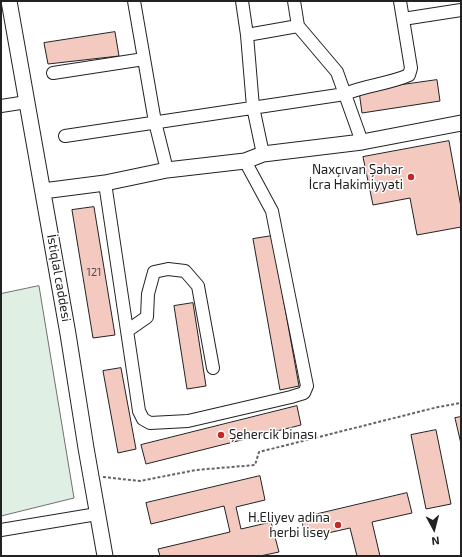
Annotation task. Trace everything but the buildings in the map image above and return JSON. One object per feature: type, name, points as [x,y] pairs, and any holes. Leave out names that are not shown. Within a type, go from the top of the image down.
[{"type":"main road","name":"İstiqlal caddesi","points":[[9,1],[68,334],[105,556]]},
{"type":"main road","points":[[43,191],[105,183],[167,170],[245,161],[263,154],[362,142],[461,123]]},
{"type":"street","points":[[134,1],[155,122],[167,170]]},
{"type":"street","points":[[242,1],[247,35],[253,107],[263,154]]},
{"type":"street","points":[[294,1],[298,26],[338,72],[362,142]]},
{"type":"street","points":[[65,136],[345,94],[359,88],[401,78],[409,74],[411,68],[400,1]]},
{"type":"street","points":[[403,19],[461,10]]},
{"type":"street","points":[[247,35],[298,26]]},
{"type":"street","points":[[53,72],[144,59]]},
{"type":"street","points":[[1,106],[27,102]]},
{"type":"street","points":[[105,183],[140,411],[143,418],[150,422],[188,421],[304,393],[307,386],[272,211],[245,161]]},
{"type":"street","points":[[127,331],[147,317],[148,294],[154,272],[168,269],[185,271],[198,286],[214,368]]},
{"type":"street","points":[[1,530],[97,514]]},
{"type":"path","points":[[91,475],[140,481],[196,470],[255,465],[259,452],[438,407],[461,403]]},
{"type":"green space","points":[[39,286],[74,498],[1,516],[1,294]]},
{"type":"place","name":"Naxçıvan Şəhər İcra Hakimiyyəti","points":[[411,177]]},
{"type":"place","name":"Şehercik binası","points":[[221,435]]},
{"type":"place","name":"H.Eliyev adina herbi lisey","points":[[338,525]]}]
